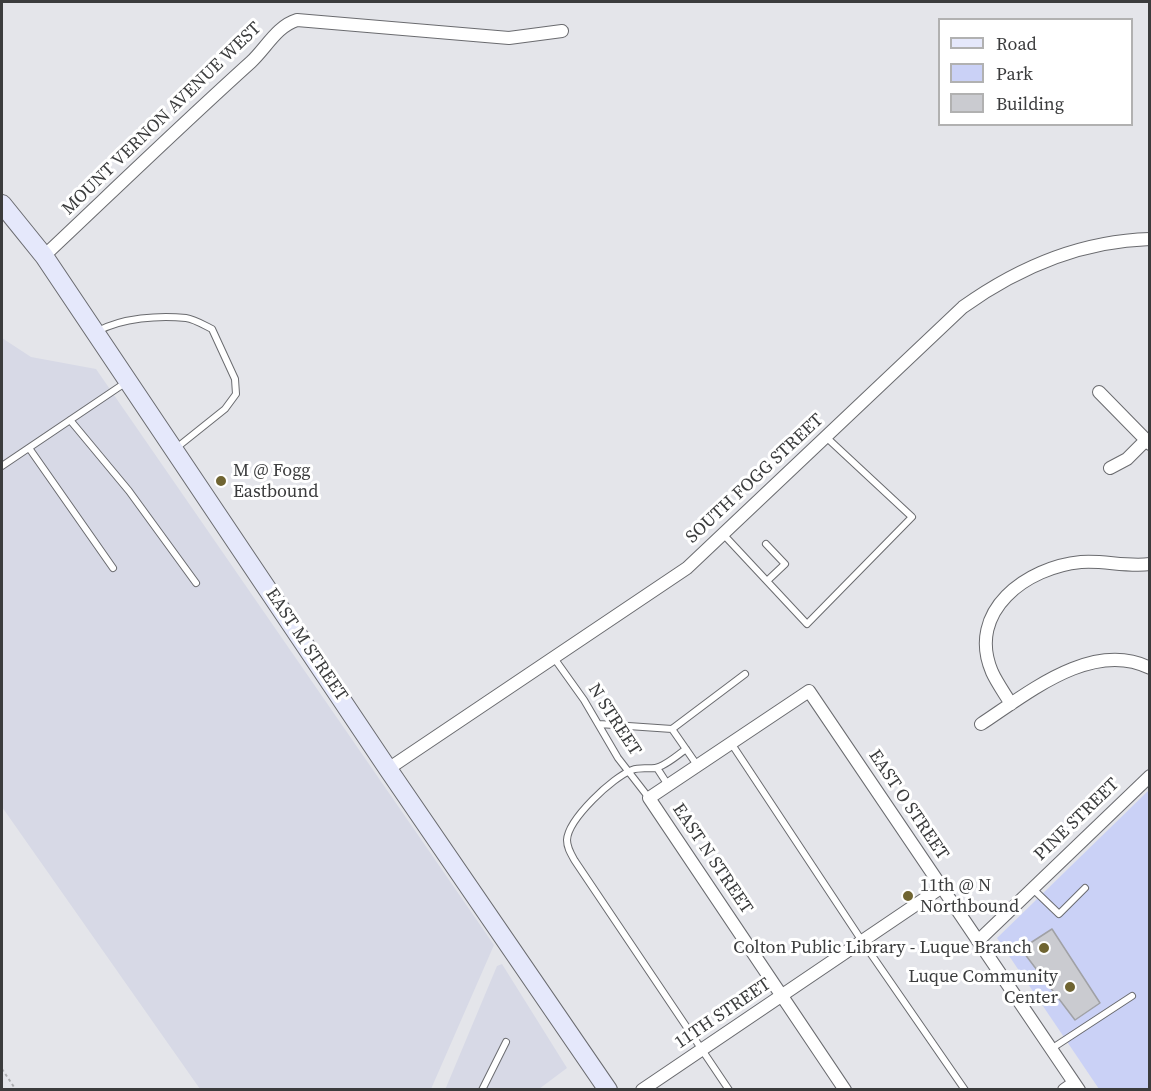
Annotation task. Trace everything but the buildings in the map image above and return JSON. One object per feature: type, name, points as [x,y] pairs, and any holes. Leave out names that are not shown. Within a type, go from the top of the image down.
[{"type":"street","name":"MOUNT VERNON AVENUE WEST","points":[[44,256],[180,125],[254,59],[288,23],[297,20],[509,38],[562,31]]},
{"type":"street","name":"EAST M STREET","points":[[2,204],[44,256],[388,769],[608,1089]]},
{"type":"street","name":"SOUTH FOGG STREET","points":[[388,769],[687,568],[963,307],[997,283],[1070,251],[1149,239]]},
{"type":"street","points":[[1099,392],[1148,442],[1127,459],[1110,468]]},
{"type":"street","points":[[1011,704],[992,671],[987,648],[992,614],[1004,597],[1019,584],[1041,571],[1059,566],[1082,561],[1136,566],[1149,564]]},
{"type":"street","points":[[981,724],[1079,665],[1104,660],[1124,660],[1149,668]]},
{"type":"street","name":"EAST O STREET","points":[[731,743],[809,691],[1051,1049],[1072,1087]]},
{"type":"street","points":[[649,798],[731,743]]},
{"type":"street","name":"PINE STREET","points":[[978,941],[1149,776]]},
{"type":"street","name":"EAST N STREET","points":[[649,798],[845,1089]]},
{"type":"street","name":"11TH STREET","points":[[642,1089],[942,887]]},
{"type":"lane","points":[[95,332],[116,321],[138,318],[188,318],[212,329],[235,379],[236,394],[225,409],[175,450]]},
{"type":"lane","points":[[2,466],[128,381]]},
{"type":"lane","points":[[70,420],[129,492],[196,583]]},
{"type":"lane","points":[[723,534],[807,624],[912,517],[826,437]]},
{"type":"lane","points":[[29,448],[113,568]]},
{"type":"lane","points":[[765,544],[785,564],[767,581]]},
{"type":"lane","name":"N STREET","points":[[554,658],[599,724],[618,758],[649,798]]},
{"type":"lane","points":[[599,724],[672,729],[745,674]]},
{"type":"lane","points":[[672,729],[698,766]]},
{"type":"lane","points":[[731,743],[862,941],[965,1089]]},
{"type":"lane","points":[[686,749],[657,768],[644,767],[629,771],[590,802],[578,816],[568,835],[568,850],[729,1089]]},
{"type":"lane","points":[[657,768],[668,786]]},
{"type":"lane","points":[[1033,888],[1059,914],[1084,888]]},
{"type":"lane","points":[[1051,1049],[1132,996]]},
{"type":"lane","points":[[482,1089],[506,1042]]},
{"type":"path","points":[[2,1069],[16,1089]]},
{"type":"shaded area","points":[[2,338],[31,357],[96,369],[494,945],[431,1089],[200,1089],[2,807]]},
{"type":"shaded area","points":[[502,964],[567,1068],[539,1089],[445,1090],[497,966]]},
{"type":"green space","points":[[1149,790],[1149,1089],[1099,1089],[997,938]]},
{"type":"place","name":"M @ Fogg Eastbound","points":[[221,481]]},
{"type":"place","name":"11th @ N Northbound","points":[[908,896]]},
{"type":"place","name":"Colton Public Library - Luque Branch","points":[[1044,948]]},
{"type":"place","name":"Luque Community Center","points":[[1070,987]]}]
